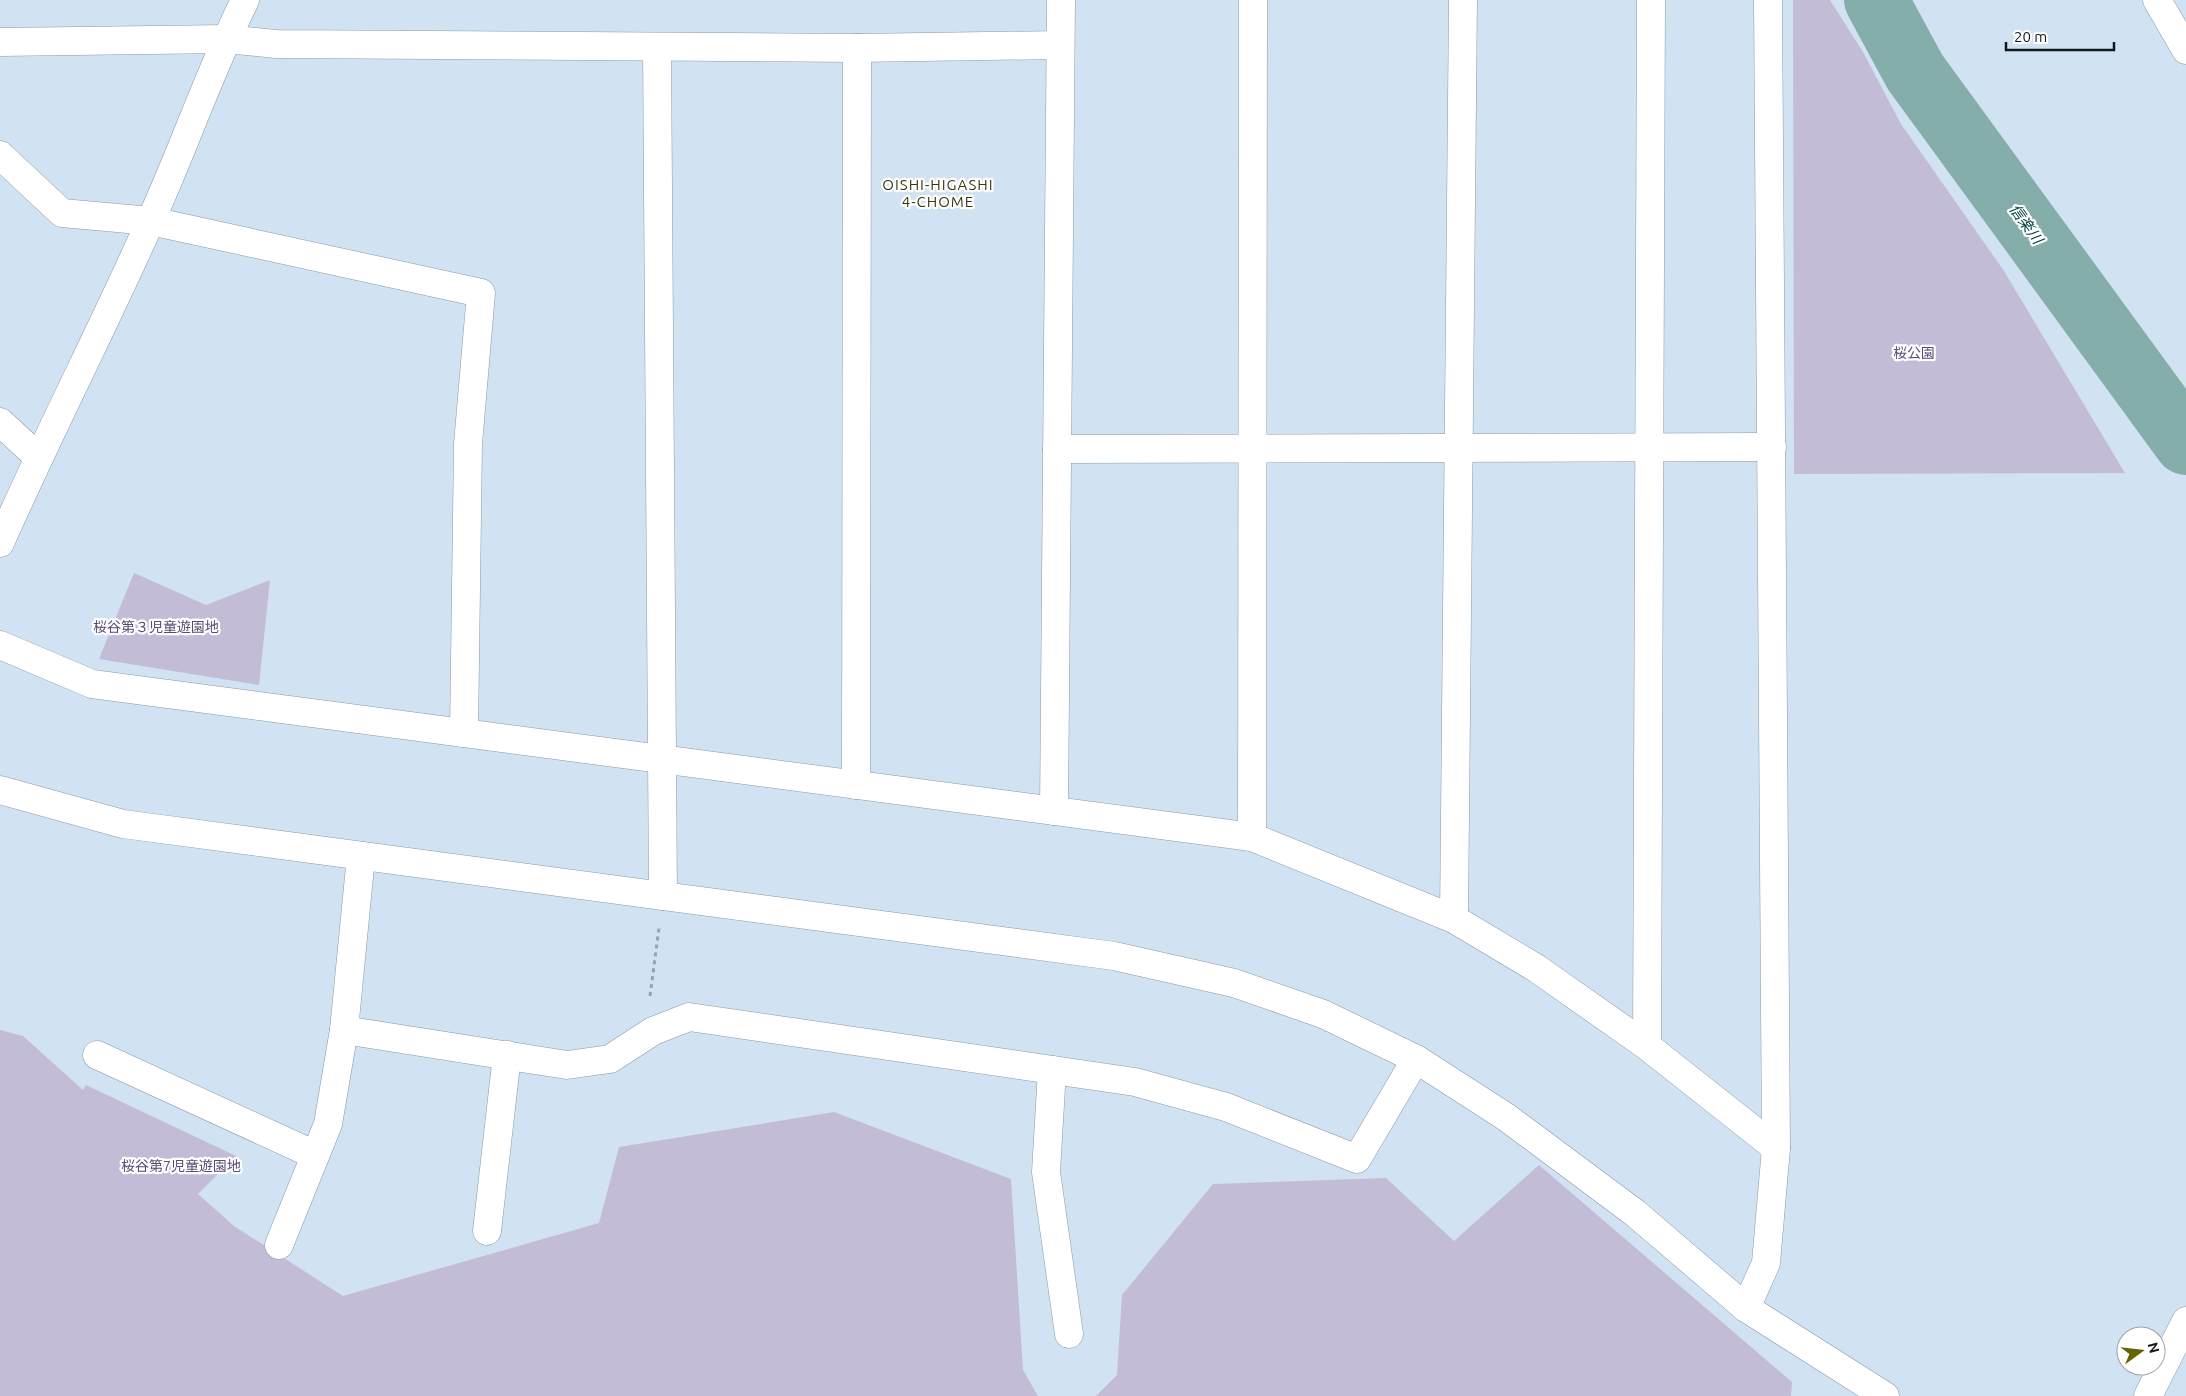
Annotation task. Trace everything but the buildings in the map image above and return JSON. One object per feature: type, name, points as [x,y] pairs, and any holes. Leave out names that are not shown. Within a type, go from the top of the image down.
[{"type":"main road","points":[[0,543],[38,457],[151,221],[226,39],[245,0]]},
{"type":"main road","points":[[1054,811],[1061,0]]},
{"type":"main road","points":[[1252,836],[1253,0]]},
{"type":"main road","points":[[1454,919],[1463,0]]},
{"type":"main road","points":[[1647,1046],[1651,0]]},
{"type":"main road","points":[[1746,1308],[1766,1263],[1776,1148],[1768,0]]},
{"type":"main road","points":[[2156,0],[2186,50]]},
{"type":"main road","points":[[0,42],[226,39],[276,44],[857,48],[1060,45]]},
{"type":"main road","points":[[658,46],[662,896]]},
{"type":"main road","points":[[856,784],[857,48]]},
{"type":"main road","points":[[0,155],[62,213],[151,221],[481,293],[468,444],[464,733]]},
{"type":"main road","points":[[0,422],[38,457]]},
{"type":"main road","points":[[1057,449],[1772,448]]},
{"type":"main road","points":[[0,645],[92,684],[1252,836],[1454,919],[1536,968],[1647,1046],[1776,1148]]},
{"type":"main road","points":[[0,790],[123,824],[1123,958],[1234,983],[1323,1014],[1416,1059],[1506,1117],[1635,1213],[1746,1308],[1885,1396]]},
{"type":"main road","points":[[279,1245],[328,1124],[344,1030],[361,856]]},
{"type":"main road","points":[[344,1030],[567,1065],[610,1059],[646,1036],[689,1017],[1135,1082],[1226,1107],[1358,1159],[1416,1059]]},
{"type":"main road","points":[[97,1055],[315,1155]]},
{"type":"main road","points":[[487,1231],[507,1055]]},
{"type":"main road","points":[[1052,1070],[1046,1172],[1069,1334]]},
{"type":"main road","points":[[2148,1396],[2186,1321]]},
{"type":"path","points":[[646,1036],[662,896]]},
{"type":"green space","name":"桜公園","points":[[1793,0],[1830,0],[1863,52],[1901,124],[2004,271],[2125,473],[1794,474]]},
{"type":"green space","name":"桜谷第３児童遊園地","points":[[134,573],[206,605],[270,580],[259,685],[99,659]]},
{"type":"green space","name":"桜谷第7児童遊園地","points":[[0,1030],[23,1036],[83,1090],[86,1085],[236,1156],[198,1194],[234,1226],[343,1296],[599,1223],[619,1147],[834,1112],[1011,1179],[1023,1370],[1038,1396],[0,1396]]},
{"type":"green space","points":[[1539,1165],[1792,1382],[1791,1396],[1096,1396],[1117,1375],[1122,1295],[1213,1184],[1386,1178],[1454,1241]]},
{"type":"waterway","name":"信楽川","points":[[1876,0],[1915,72],[2186,443]]},
{"type":"district","name":"OISHI-HIGASHI 4-CHOME","points":[[938,194]]}]
